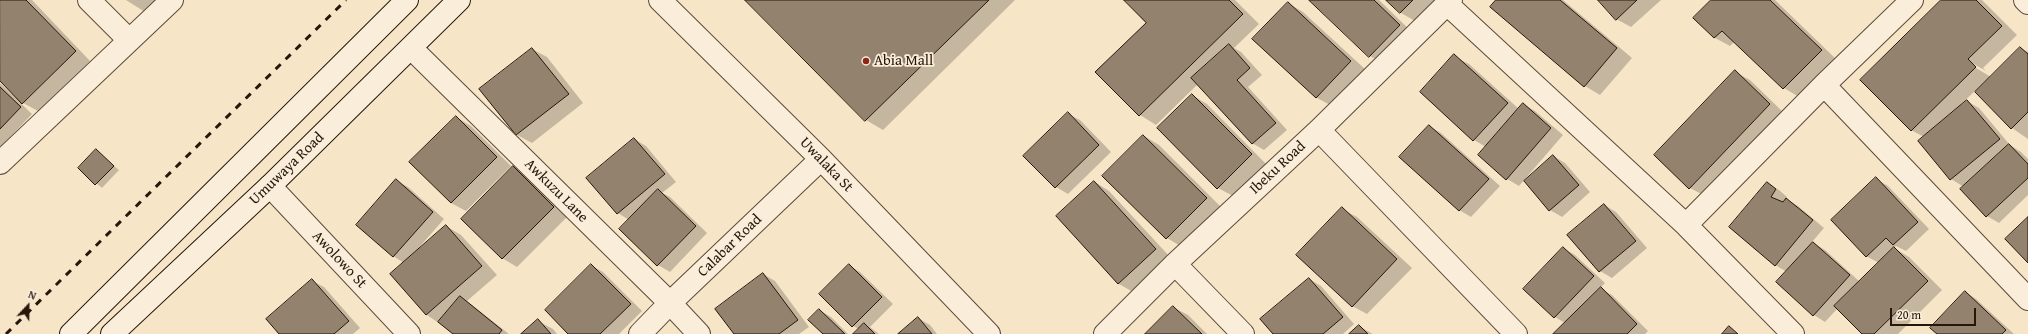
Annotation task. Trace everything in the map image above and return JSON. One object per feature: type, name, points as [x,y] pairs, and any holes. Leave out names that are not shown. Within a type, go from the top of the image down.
[{"type":"street","points":[[89,0],[129,40]]},
{"type":"street","points":[[0,163],[172,0]]},
{"type":"street","points":[[71,334],[407,0]]},
{"type":"street","name":"Umuwaya Road","points":[[120,331],[412,49],[459,0]]},
{"type":"street","name":"Uwalaka St","points":[[660,0],[821,159],[988,334]]},
{"type":"street","points":[[1686,225],[1824,85],[1912,0]]},
{"type":"street","points":[[2025,0],[2028,3]]},
{"type":"street","points":[[1449,2],[1686,225],[1793,334]]},
{"type":"street","name":"Ibeku Road","points":[[1105,334],[1175,264],[1319,130],[1449,2]]},
{"type":"street","name":"Awkuzu Lane","points":[[412,49],[670,303],[699,334]]},
{"type":"street","points":[[1824,85],[2028,299]]},
{"type":"street","points":[[1319,130],[1516,334]]},
{"type":"street","name":"Calabar Road","points":[[640,334],[670,303],[821,159]]},
{"type":"street","name":"Awolowo St","points":[[270,186],[409,334]]},
{"type":"street","points":[[1175,264],[1243,334]]},
{"type":"building","points":[[0,0],[26,0],[76,51],[22,104],[0,81]]},
{"type":"building","name":"Abia Mall","points":[[745,0],[989,0],[865,121]]},
{"type":"building","points":[[1124,0],[1229,0],[1243,14],[1139,116],[1095,72],[1146,23]]},
{"type":"building","points":[[1309,0],[1374,0],[1400,25],[1369,57]]},
{"type":"building","points":[[1386,0],[1413,0],[1400,13]]},
{"type":"building","points":[[1496,0],[1560,0],[1617,48],[1584,87],[1490,7]]},
{"type":"building","points":[[1598,0],[1637,0],[1616,20]]},
{"type":"building","points":[[1711,0],[1770,0],[1822,50],[1783,89],[1722,31],[1714,38],[1693,18]]},
{"type":"building","points":[[1941,0],[1976,0],[2002,26],[1968,59],[1976,67],[1911,131],[1860,80]]},
{"type":"building","points":[[1288,2],[1351,61],[1316,98],[1252,39]]},
{"type":"building","points":[[1229,44],[1250,68],[1237,80],[1276,123],[1252,144],[1191,78]]},
{"type":"building","points":[[2020,47],[2028,54],[2028,112],[2011,129],[1975,92]]},
{"type":"building","points":[[532,48],[569,94],[516,135],[479,89]]},
{"type":"building","points":[[1454,54],[1508,103],[1473,141],[1420,92]]},
{"type":"building","points":[[1735,70],[1770,104],[1689,189],[1654,155]]},
{"type":"building","points":[[0,87],[21,107],[0,129]]},
{"type":"building","points":[[1192,94],[1252,154],[1217,189],[1157,128]]},
{"type":"building","points":[[1967,100],[2000,139],[1950,180],[1918,141]]},
{"type":"building","points":[[1523,103],[1551,128],[1506,180],[1478,155]]},
{"type":"building","points":[[1068,112],[1099,145],[1055,188],[1023,156]]},
{"type":"building","points":[[456,116],[497,157],[451,203],[409,162]]},
{"type":"building","points":[[1429,125],[1489,179],[1459,211],[1399,157]]},
{"type":"building","points":[[1143,135],[1207,198],[1166,239],[1102,176]]},
{"type":"building","points":[[634,138],[665,174],[617,214],[586,178]]},
{"type":"building","points":[[2009,144],[2028,164],[2028,178],[1986,217],[1960,189]]},
{"type":"building","points":[[96,149],[114,166],[95,185],[78,168]]},
{"type":"building","points":[[1553,155],[1579,185],[1549,211],[1524,181]]},
{"type":"building","points":[[513,166],[554,207],[502,259],[461,219]]},
{"type":"building","points":[[1876,177],[1918,222],[1893,245],[1886,238],[1866,257],[1831,220]]},
{"type":"building","points":[[396,179],[433,212],[393,257],[356,225]]},
{"type":"building","points":[[1094,181],[1156,249],[1118,284],[1056,216]]},
{"type":"building","points":[[1767,182],[1776,189],[1771,197],[1783,202],[1786,198],[1813,220],[1775,266],[1729,227]]},
{"type":"building","points":[[658,189],[696,226],[657,266],[619,229]]},
{"type":"building","points":[[1604,204],[1636,241],[1599,272],[1567,235]]},
{"type":"building","points":[[1342,207],[1397,259],[1352,307],[1296,255]]},
{"type":"building","points":[[2028,217],[2028,263],[2005,239]]},
{"type":"building","points":[[446,225],[482,266],[426,315],[390,274]]},
{"type":"building","points":[[1813,242],[1850,275],[1813,316],[1776,282]]},
{"type":"building","points":[[1563,247],[1594,276],[1554,318],[1523,289]]},
{"type":"building","points":[[1894,247],[1928,281],[1874,334],[1862,334],[1834,306]]},
{"type":"building","points":[[591,264],[631,304],[600,334],[568,334],[545,310]]},
{"type":"building","points":[[849,264],[882,297],[852,327],[819,294]]},
{"type":"building","points":[[763,273],[798,320],[779,334],[734,334],[715,309]]},
{"type":"building","points":[[1309,278],[1343,317],[1323,334],[1273,334],[1260,319]]},
{"type":"building","points":[[312,279],[349,321],[334,334],[279,334],[266,319]]},
{"type":"building","points":[[1601,287],[1637,324],[1627,334],[1553,334]]},
{"type":"building","points":[[1965,291],[2006,330],[2002,334],[1937,334],[1930,328]]},
{"type":"building","points":[[460,296],[502,330],[499,334],[453,334],[438,322]]},
{"type":"building","points":[[1173,306],[1202,334],[1145,334]]},
{"type":"building","points":[[819,309],[845,334],[823,334],[808,320]]},
{"type":"building","points":[[918,317],[932,334],[898,334]]},
{"type":"building","points":[[538,319],[551,334],[521,334]]},
{"type":"building","points":[[864,323],[875,334],[853,334]]},
{"type":"building","points":[[1359,325],[1368,334],[1349,334]]},
{"type":"building","points":[[1729,326],[1738,334],[1722,334]]},
{"type":"railway","points":[[6,334],[346,0]]},
{"type":"place","name":"Abia Mall","points":[[866,61]]}]
